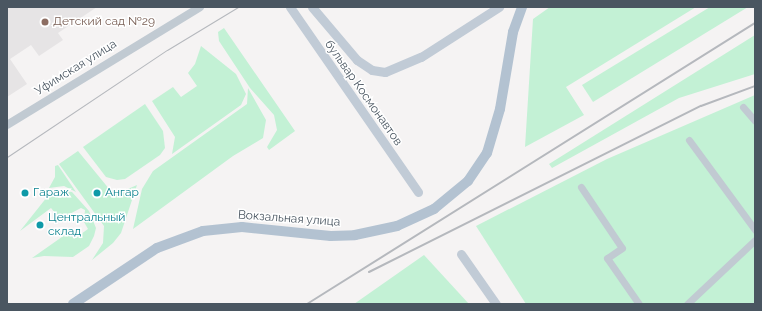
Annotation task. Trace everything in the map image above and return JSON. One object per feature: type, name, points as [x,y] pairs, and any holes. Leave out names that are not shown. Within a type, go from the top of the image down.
[{"type":"main road","name":"бульвар Космонавтов","points":[[290,7],[418,192]]},
{"type":"main road","points":[[312,7],[357,60],[372,70],[385,72],[421,57],[499,7]]},
{"type":"main road","name":"Вокзальная улица","points":[[73,304],[157,248],[203,231],[242,227],[331,236],[355,235],[397,226],[434,209],[468,181],[488,153],[496,127],[510,43],[520,8]]},
{"type":"main road","points":[[461,254],[496,304]]},
{"type":"street","name":"Уфимская улица","points":[[7,125],[200,7]]},
{"type":"street","points":[[743,107],[755,121]]},
{"type":"street","points":[[689,140],[755,230]]},
{"type":"street","points":[[581,187],[622,248],[607,258],[639,304]]},
{"type":"street","points":[[687,304],[755,240]]},
{"type":"shaded area","name":"Детский сад №29","points":[[7,7],[97,7],[58,33],[63,40],[39,56],[31,45],[10,59],[27,84],[7,97]]},
{"type":"green space","points":[[550,7],[696,7],[566,87],[584,115],[525,147],[533,19]]},
{"type":"green space","points":[[710,7],[748,7],[593,102],[582,85]]},
{"type":"green space","points":[[224,28],[295,131],[269,150],[267,147],[277,130],[274,115],[250,88],[219,41],[218,32]]},
{"type":"green space","points":[[755,35],[755,74],[679,98],[552,168],[549,164]]},
{"type":"green space","points":[[201,46],[236,74],[246,94],[241,105],[172,154],[175,137],[152,101],[173,87],[181,97],[197,86],[188,73],[195,64]]},
{"type":"green space","points":[[248,88],[266,120],[263,138],[233,156],[133,229],[142,189],[153,171],[247,104]]},
{"type":"green space","points":[[755,95],[755,304],[526,304],[476,226],[607,159]]},
{"type":"green space","points":[[145,104],[163,131],[165,148],[160,155],[125,179],[117,180],[106,177],[83,147]]},
{"type":"green space","points":[[78,151],[110,190],[121,192],[137,185],[121,233],[113,243],[92,260],[103,243],[104,226],[59,164]]},
{"type":"green space","points":[[58,165],[76,192],[64,186],[49,188],[55,177],[55,166]]},
{"type":"green space","points":[[63,191],[72,192],[89,211],[96,228],[94,236],[89,246],[73,257],[44,256],[32,258],[69,232],[74,239],[88,229],[84,222],[85,210],[81,208],[60,219],[51,208],[20,231],[47,197]]},
{"type":"green space","points":[[424,255],[469,304],[354,304]]},
{"type":"tram line","points":[[7,157],[167,50],[238,7]]},
{"type":"railway","points":[[307,304],[755,23]]},
{"type":"railway","points":[[369,272],[701,106],[755,86]]},
{"type":"place","name":"Детский сад №29","points":[[45,22]]},
{"type":"place","name":"Гараж","points":[[25,193]]},
{"type":"place","name":"Ангар","points":[[97,193]]},
{"type":"place","name":"Центральный склад","points":[[40,225]]}]
